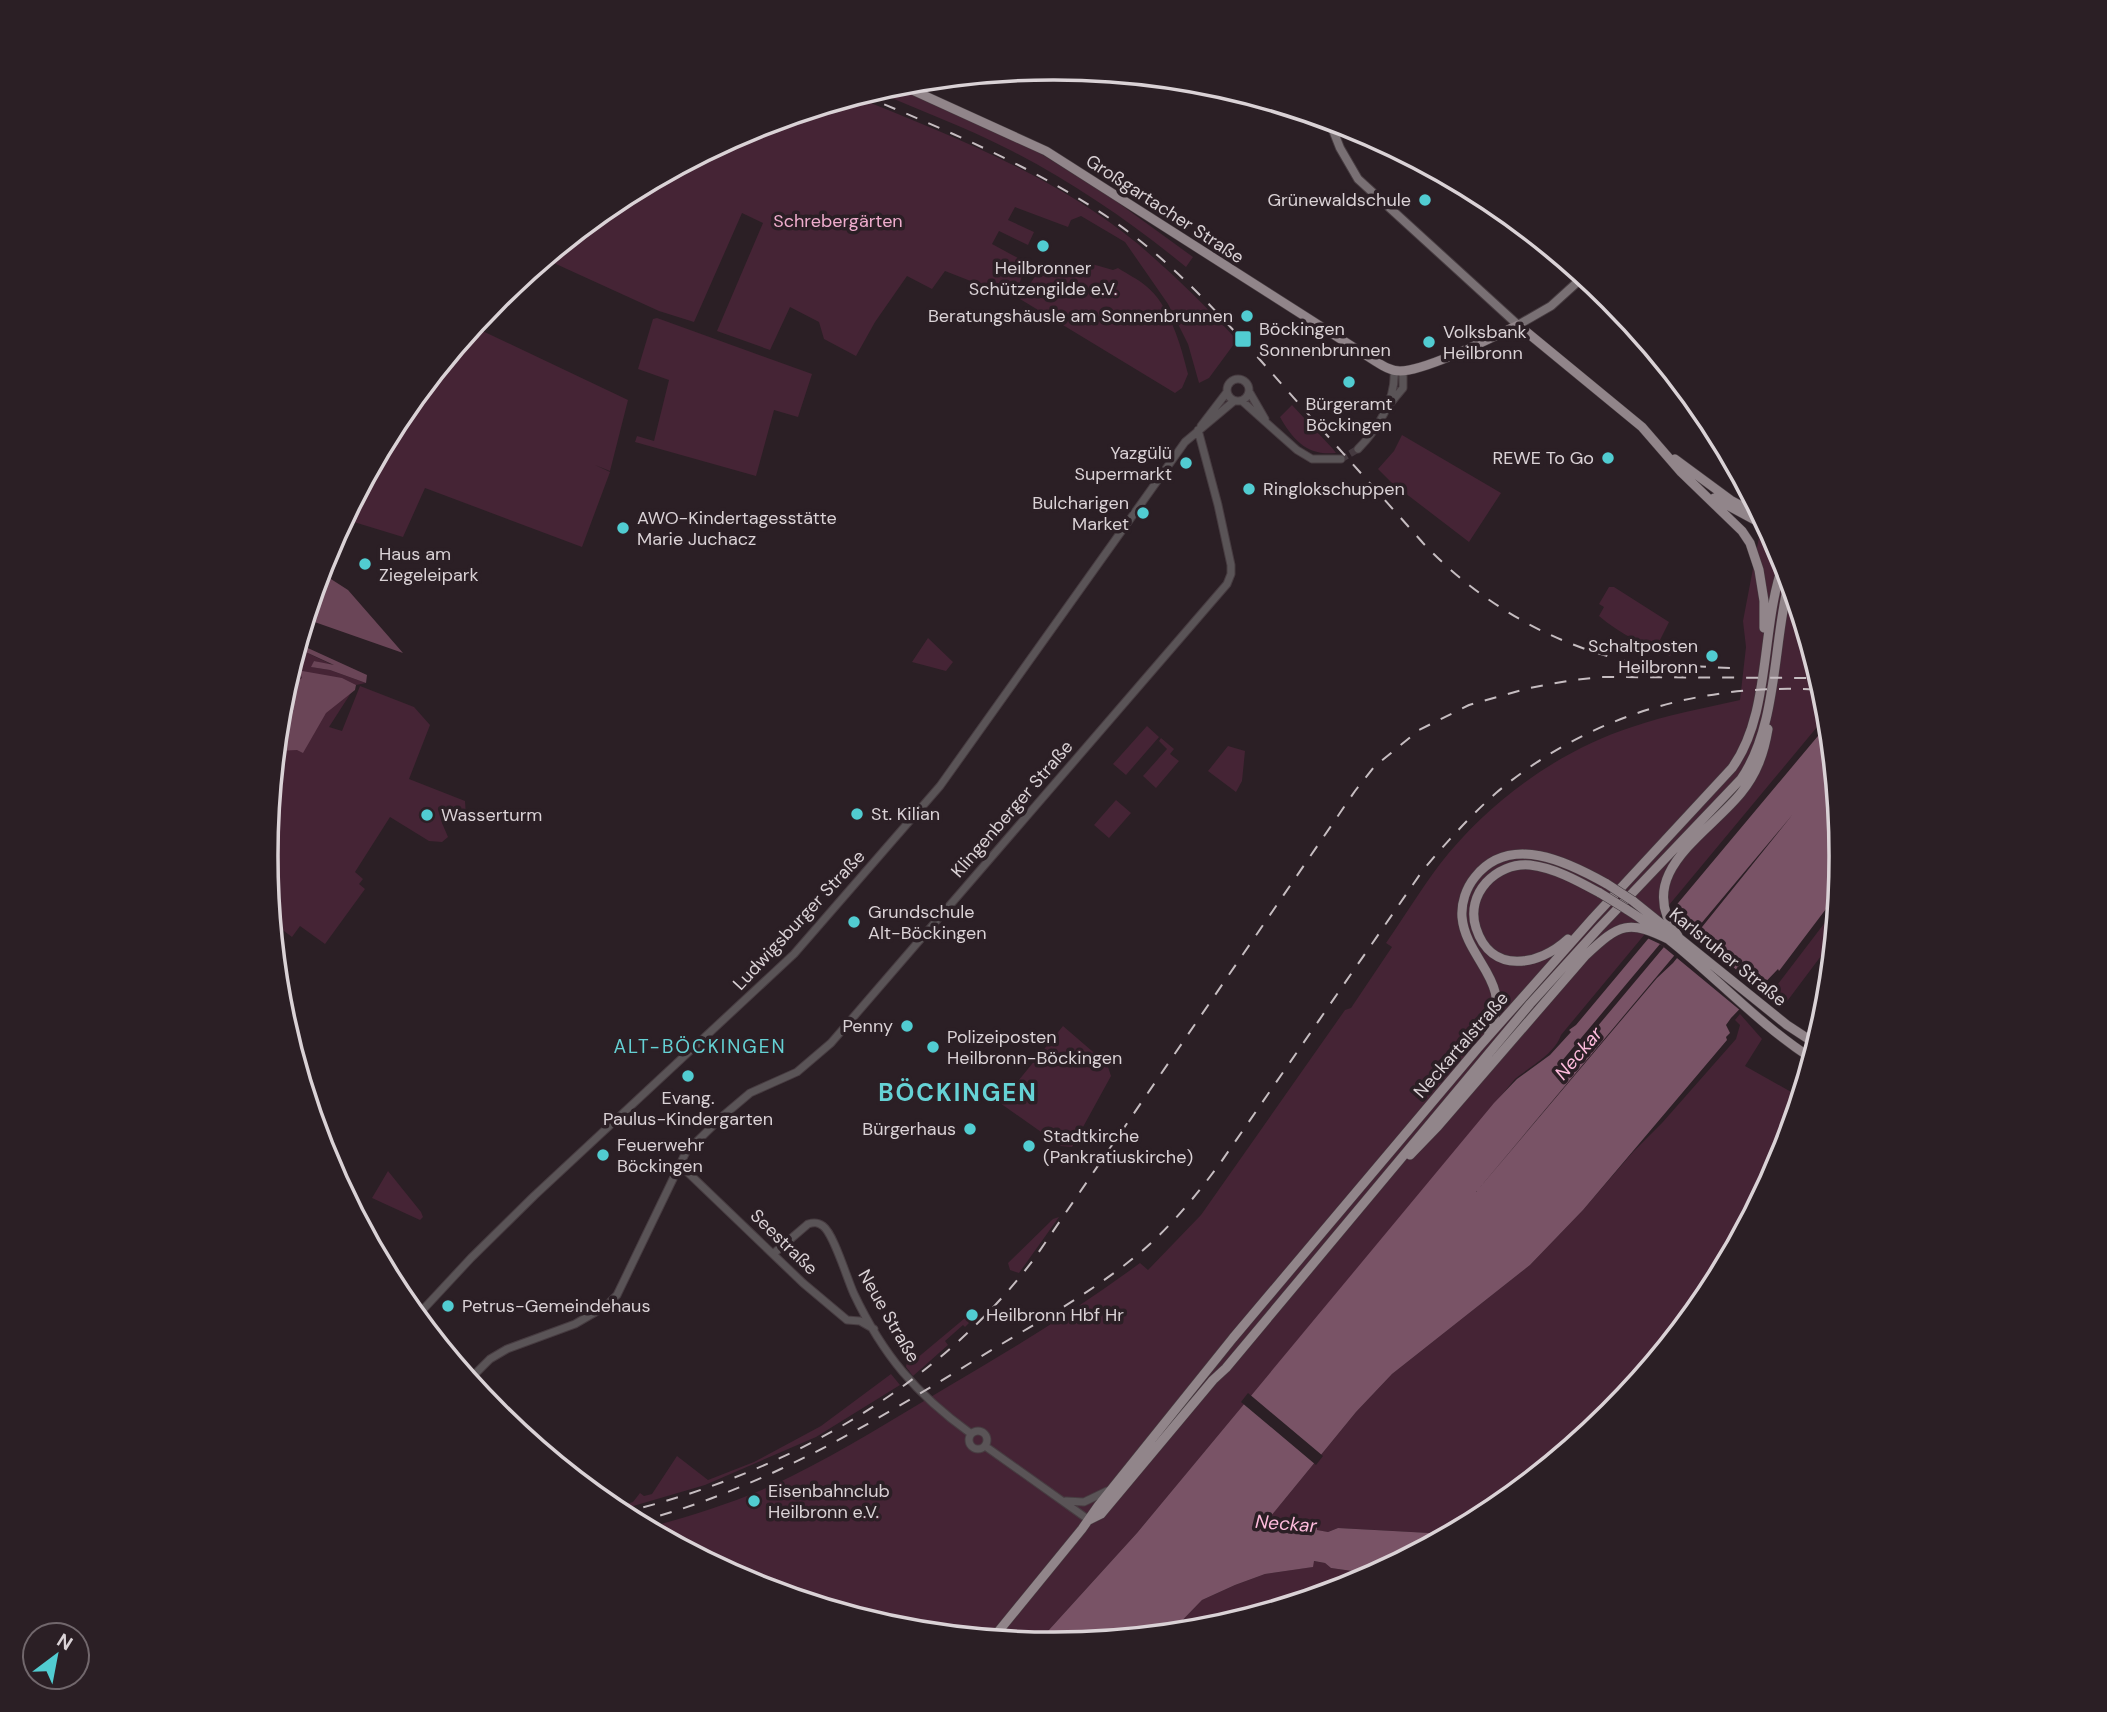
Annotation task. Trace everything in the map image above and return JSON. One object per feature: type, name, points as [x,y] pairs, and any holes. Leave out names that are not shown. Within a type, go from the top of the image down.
[{"type":"main road","name":"Großgartacher Straße","points":[[919,92],[1046,152],[1279,302],[1375,361],[1402,371]]},
{"type":"main road","points":[[1335,134],[1358,179],[1518,324],[1613,401],[1742,531],[1753,550],[1763,593],[1765,655]]},
{"type":"main road","points":[[1402,371],[1460,351],[1518,324],[1551,306],[1576,283]]},
{"type":"main road","points":[[1664,451],[1732,501],[1747,509]]},
{"type":"main road","points":[[1701,490],[1751,518]]},
{"type":"main road","name":"Neckartalstraße","points":[[1000,1630],[1204,1373],[1477,1049],[1740,757],[1751,732],[1778,581]]},
{"type":"main road","name":"Neckartalstraße","points":[[1089,1520],[1101,1514],[1226,1368],[1530,1004],[1599,928],[1735,788],[1754,756],[1769,699],[1785,599]]},
{"type":"main road","name":"Neckartalstraße","points":[[1675,938],[1663,909],[1662,894],[1667,874],[1741,793],[1755,773],[1765,745],[1769,699]]},
{"type":"main road","points":[[1477,1049],[1490,1028],[1497,1005],[1493,982],[1463,925],[1462,906],[1472,881],[1493,861],[1525,854],[1559,860],[1607,884],[1651,924],[1675,938]]},
{"type":"main road","points":[[1593,918],[1550,954],[1536,960],[1517,962],[1508,960],[1488,948],[1475,927],[1475,902],[1485,882],[1499,871],[1527,865],[1555,871],[1629,905]]},
{"type":"main road","name":"Neckartalstraße","points":[[1382,1183],[1438,1126],[1585,956],[1618,929],[1651,924]]},
{"type":"main road","name":"Karlsruher Straße","points":[[1651,924],[1675,938],[1807,1038]]},
{"type":"main road","name":"Karlsruher Straße","points":[[1675,938],[1762,1020],[1804,1053]]},
{"type":"street","points":[[1358,449],[1403,388],[1402,371]]},
{"type":"street","points":[[1267,422],[1250,393],[1247,382],[1236,379],[1227,386],[1227,392],[1267,422],[1289,445],[1312,459],[1341,459]]},
{"type":"street","name":"Ludwigsburger Straße","points":[[1198,430],[1227,392]]},
{"type":"street","points":[[1238,401],[1250,393]]},
{"type":"street","name":"Ludwigsburger Straße","points":[[424,1308],[534,1196],[794,954],[940,786],[1185,442],[1238,401]]},
{"type":"street","name":"Klingenberger Straße","points":[[476,1373],[506,1349],[575,1324],[600,1311],[617,1295],[686,1152],[750,1093],[797,1072],[831,1043],[1224,587],[1231,574],[1231,565],[1219,505],[1198,430]]},
{"type":"street","name":"Seestraße","points":[[679,1164],[847,1320],[860,1321],[874,1329]]},
{"type":"street","name":"Neue Straße","points":[[773,1254],[808,1224],[818,1223],[827,1230],[859,1303],[896,1365],[914,1387],[970,1433]]},
{"type":"street","name":"Neue Straße","points":[[976,1430],[983,1432],[987,1437],[985,1446],[978,1449],[971,1446],[968,1440],[970,1433],[976,1430]]},
{"type":"street","name":"Neue Straße","points":[[985,1446],[1089,1520]]},
{"type":"street","points":[[1062,1500],[1084,1503],[1113,1487]]},
{"type":"green space","points":[[910,94],[982,123],[1035,150],[1113,199],[1193,257],[1186,267],[1100,203],[1031,161],[975,133],[891,98]]},
{"type":"green space","name":"Schrebergärten","points":[[870,103],[967,143],[1073,198],[1138,244],[1189,290],[1237,340],[1209,378],[1199,383],[1188,344],[1168,304],[1125,242],[1081,216],[1071,220],[1068,227],[1015,207],[1008,220],[1034,232],[1028,245],[999,231],[992,244],[1027,263],[1014,298],[945,271],[932,289],[907,276],[875,322],[856,356],[824,339],[819,322],[790,307],[770,350],[717,331],[763,223],[742,213],[694,322],[659,311],[554,263],[623,211],[711,160],[804,122]]},
{"type":"green space","points":[[1085,262],[1113,270],[1118,268],[1143,283],[1161,303],[1173,326],[1188,374],[1182,388],[1175,393],[1020,299],[1042,266],[1054,263],[1076,271]]},
{"type":"green space","points":[[657,318],[812,374],[798,417],[774,410],[756,476],[635,442],[637,436],[654,441],[669,380],[638,369],[653,319]]},
{"type":"green space","points":[[483,331],[628,400],[610,471],[595,465],[610,472],[582,547],[425,488],[403,537],[354,522],[382,468],[409,425],[438,384]]},
{"type":"green space","points":[[1292,405],[1336,453],[1309,449],[1290,433],[1280,417]]},
{"type":"green space","points":[[1402,435],[1501,493],[1469,542],[1392,483],[1378,469],[1394,451]]},
{"type":"green space","points":[[1759,537],[1788,607],[1803,655],[1817,727],[1553,1048],[1515,1079],[1137,1533],[1047,1632],[952,1625],[853,1605],[757,1572],[711,1552],[660,1524],[739,1499],[811,1466],[1019,1344],[1093,1297],[1140,1263],[1148,1270],[1201,1215],[1345,1010],[1351,1008],[1392,947],[1386,943],[1426,883],[1459,841],[1480,820],[1526,781],[1604,737],[1659,719],[1740,700],[1746,647],[1743,621]]},
{"type":"green space","points":[[1609,587],[1614,587],[1669,622],[1660,640],[1674,649],[1670,656],[1633,639],[1599,616],[1604,607],[1599,604]]},
{"type":"green space","points":[[928,638],[953,662],[946,671],[912,662]]},
{"type":"green space","points":[[305,652],[337,667],[314,661],[312,667],[330,670],[366,683],[356,685],[329,727],[342,731],[360,686],[414,707],[430,725],[409,779],[465,801],[466,816],[450,816],[442,823],[448,837],[442,842],[429,841],[390,817],[355,872],[363,879],[359,884],[365,889],[325,944],[300,926],[292,937],[282,930],[280,907],[280,805],[293,705]]},
{"type":"green space","points":[[1147,726],[1159,737],[1126,775],[1113,764]]},
{"type":"green space","points":[[1161,738],[1174,749],[1170,754],[1179,761],[1156,788],[1143,776],[1167,749],[1159,741]]},
{"type":"green space","points":[[1228,746],[1245,751],[1242,781],[1236,792],[1208,771]]},
{"type":"green space","points":[[1116,800],[1131,813],[1109,838],[1094,825]]},
{"type":"green space","points":[[1826,922],[1822,954],[1782,1008],[1768,997]]},
{"type":"green space","points":[[1740,1014],[1762,1039],[1745,1066],[1792,1092],[1770,1153],[1725,1244],[1669,1328],[1637,1367],[1565,1439],[1526,1471],[1432,1533],[1338,1528],[1328,1532],[1316,1530],[1317,1525],[1271,1516],[1356,1412],[1392,1374],[1530,1265],[1583,1210],[1736,1039],[1740,1025],[1735,1020]]},
{"type":"green space","points":[[1063,1026],[1107,1064],[1111,1076],[1072,1147],[1061,1146],[1000,1103]]},
{"type":"green space","points":[[388,1171],[421,1212],[423,1217],[420,1220],[372,1198]]},
{"type":"green space","points":[[1059,1217],[1019,1273],[1010,1270],[1008,1263],[1053,1219]]},
{"type":"green space","points":[[965,1318],[969,1323],[945,1341],[948,1345],[913,1376],[906,1367],[908,1354],[916,1359]]},
{"type":"green space","points":[[891,1374],[900,1385],[816,1437],[705,1485],[632,1506],[627,1504],[633,1502],[640,1493],[644,1496],[652,1494],[677,1456],[708,1480],[754,1462],[821,1426]]},
{"type":"green space","points":[[1313,1561],[1325,1563],[1331,1568],[1352,1571],[1254,1605],[1182,1621],[1202,1600],[1235,1585],[1265,1574],[1312,1567]]},
{"type":"shaded area","points":[[330,578],[348,590],[403,653],[314,622]]},
{"type":"shaded area","points":[[306,647],[367,675],[366,683],[330,670],[311,667],[314,661],[334,665],[305,652]]},
{"type":"shaded area","points":[[301,671],[342,678],[356,685],[355,690],[326,713],[303,753],[297,750],[286,751]]},
{"type":"water","name":"Neckar","points":[[1819,735],[1827,805],[1827,908],[1779,971],[1778,969],[1731,1018],[1726,1025],[1730,1033],[1726,1037],[1727,1040],[1583,1210],[1530,1265],[1392,1374],[1356,1412],[1271,1516],[1317,1525],[1317,1530],[1328,1532],[1338,1528],[1431,1533],[1352,1571],[1331,1568],[1325,1563],[1314,1561],[1313,1567],[1265,1574],[1202,1600],[1182,1621],[1104,1630],[1047,1632],[1137,1533],[1494,1103],[1517,1079],[1550,1055],[1571,1032],[1569,1030],[1576,1025]],"holes":[[[1793,814],[1673,963],[1657,978],[1476,1192]],[[1660,944],[1664,947],[1576,1052],[1562,1065],[1561,1062]]]},
{"type":"pier","points":[[1673,904],[1679,920],[1762,992],[1741,1011],[1660,944],[1645,937]]},
{"type":"pier","points":[[1248,1393],[1323,1456],[1316,1465],[1241,1402]]},
{"type":"tunnel","points":[[1341,459],[1358,449]]},
{"type":"railway","points":[[877,101],[958,136],[1050,182],[1109,218],[1158,255],[1244,342],[1423,543],[1477,592],[1539,630],[1573,644],[1607,656],[1679,669]]},
{"type":"railway","points":[[1670,665],[1730,668]]},
{"type":"railway","points":[[635,1509],[738,1476],[849,1422],[901,1388],[949,1349],[994,1306],[1034,1259],[1355,791],[1374,767],[1419,730],[1469,705],[1529,688],[1573,680],[1602,677],[1808,678]]},
{"type":"railway","points":[[650,1518],[682,1509],[770,1474],[853,1432],[1057,1311],[1136,1256],[1181,1212],[1221,1162],[1423,870],[1486,802],[1532,766],[1569,743],[1608,724],[1649,709],[1734,692],[1811,690]]},
{"type":"place","name":"Grünewaldschule","points":[[1425,200]]},
{"type":"place","name":"Heilbronner Schützengilde e.V.","points":[[1043,246]]},
{"type":"place","name":"Beratungshäusle am Sonnenbrunnen","points":[[1247,316]]},
{"type":"place","name":"Böckingen Sonnenbrunnen","points":[[1243,339]]},
{"type":"place","name":"Volksbank Heilbronn","points":[[1429,342]]},
{"type":"place","name":"Bürgeramt Böckingen","points":[[1349,382]]},
{"type":"place","name":"REWE To Go","points":[[1608,458]]},
{"type":"place","name":"Yazgülü Supermarkt","points":[[1186,463]]},
{"type":"place","name":"Ringlokschuppen","points":[[1249,489]]},
{"type":"place","name":"Bulcharigen Market","points":[[1143,513]]},
{"type":"place","name":"AWO-Kindertagesstätte Marie Juchacz","points":[[623,528]]},
{"type":"place","name":"Haus am Ziegeleipark","points":[[365,564]]},
{"type":"place","name":"Schaltposten Heilbronn","points":[[1712,656]]},
{"type":"place","name":"St. Kilian","points":[[857,814]]},
{"type":"place","name":"Wasserturm","points":[[427,815]]},
{"type":"place","name":"Grundschule Alt-Böckingen","points":[[854,922]]},
{"type":"place","name":"Penny","points":[[907,1026]]},
{"type":"place","name":"Polizeiposten Heilbronn-Böckingen","points":[[933,1047]]},
{"type":"place","name":"Evang. Paulus-Kindergarten","points":[[688,1076]]},
{"type":"place","name":"Bürgerhaus","points":[[970,1129]]},
{"type":"place","name":"Stadtkirche (Pankratiuskirche)","points":[[1029,1146]]},
{"type":"place","name":"Feuerwehr Böckingen","points":[[603,1155]]},
{"type":"place","name":"Petrus-Gemeindehaus","points":[[448,1306]]},
{"type":"place","name":"Heilbronn Hbf Hr","points":[[972,1315]]},
{"type":"place","name":"Eisenbahnclub Heilbronn e.V.","points":[[754,1501]]},
{"type":"district","name":"ALT-BÖCKINGEN","points":[[700,1046]]},
{"type":"district","name":"BÖCKINGEN","points":[[958,1093]]}]
